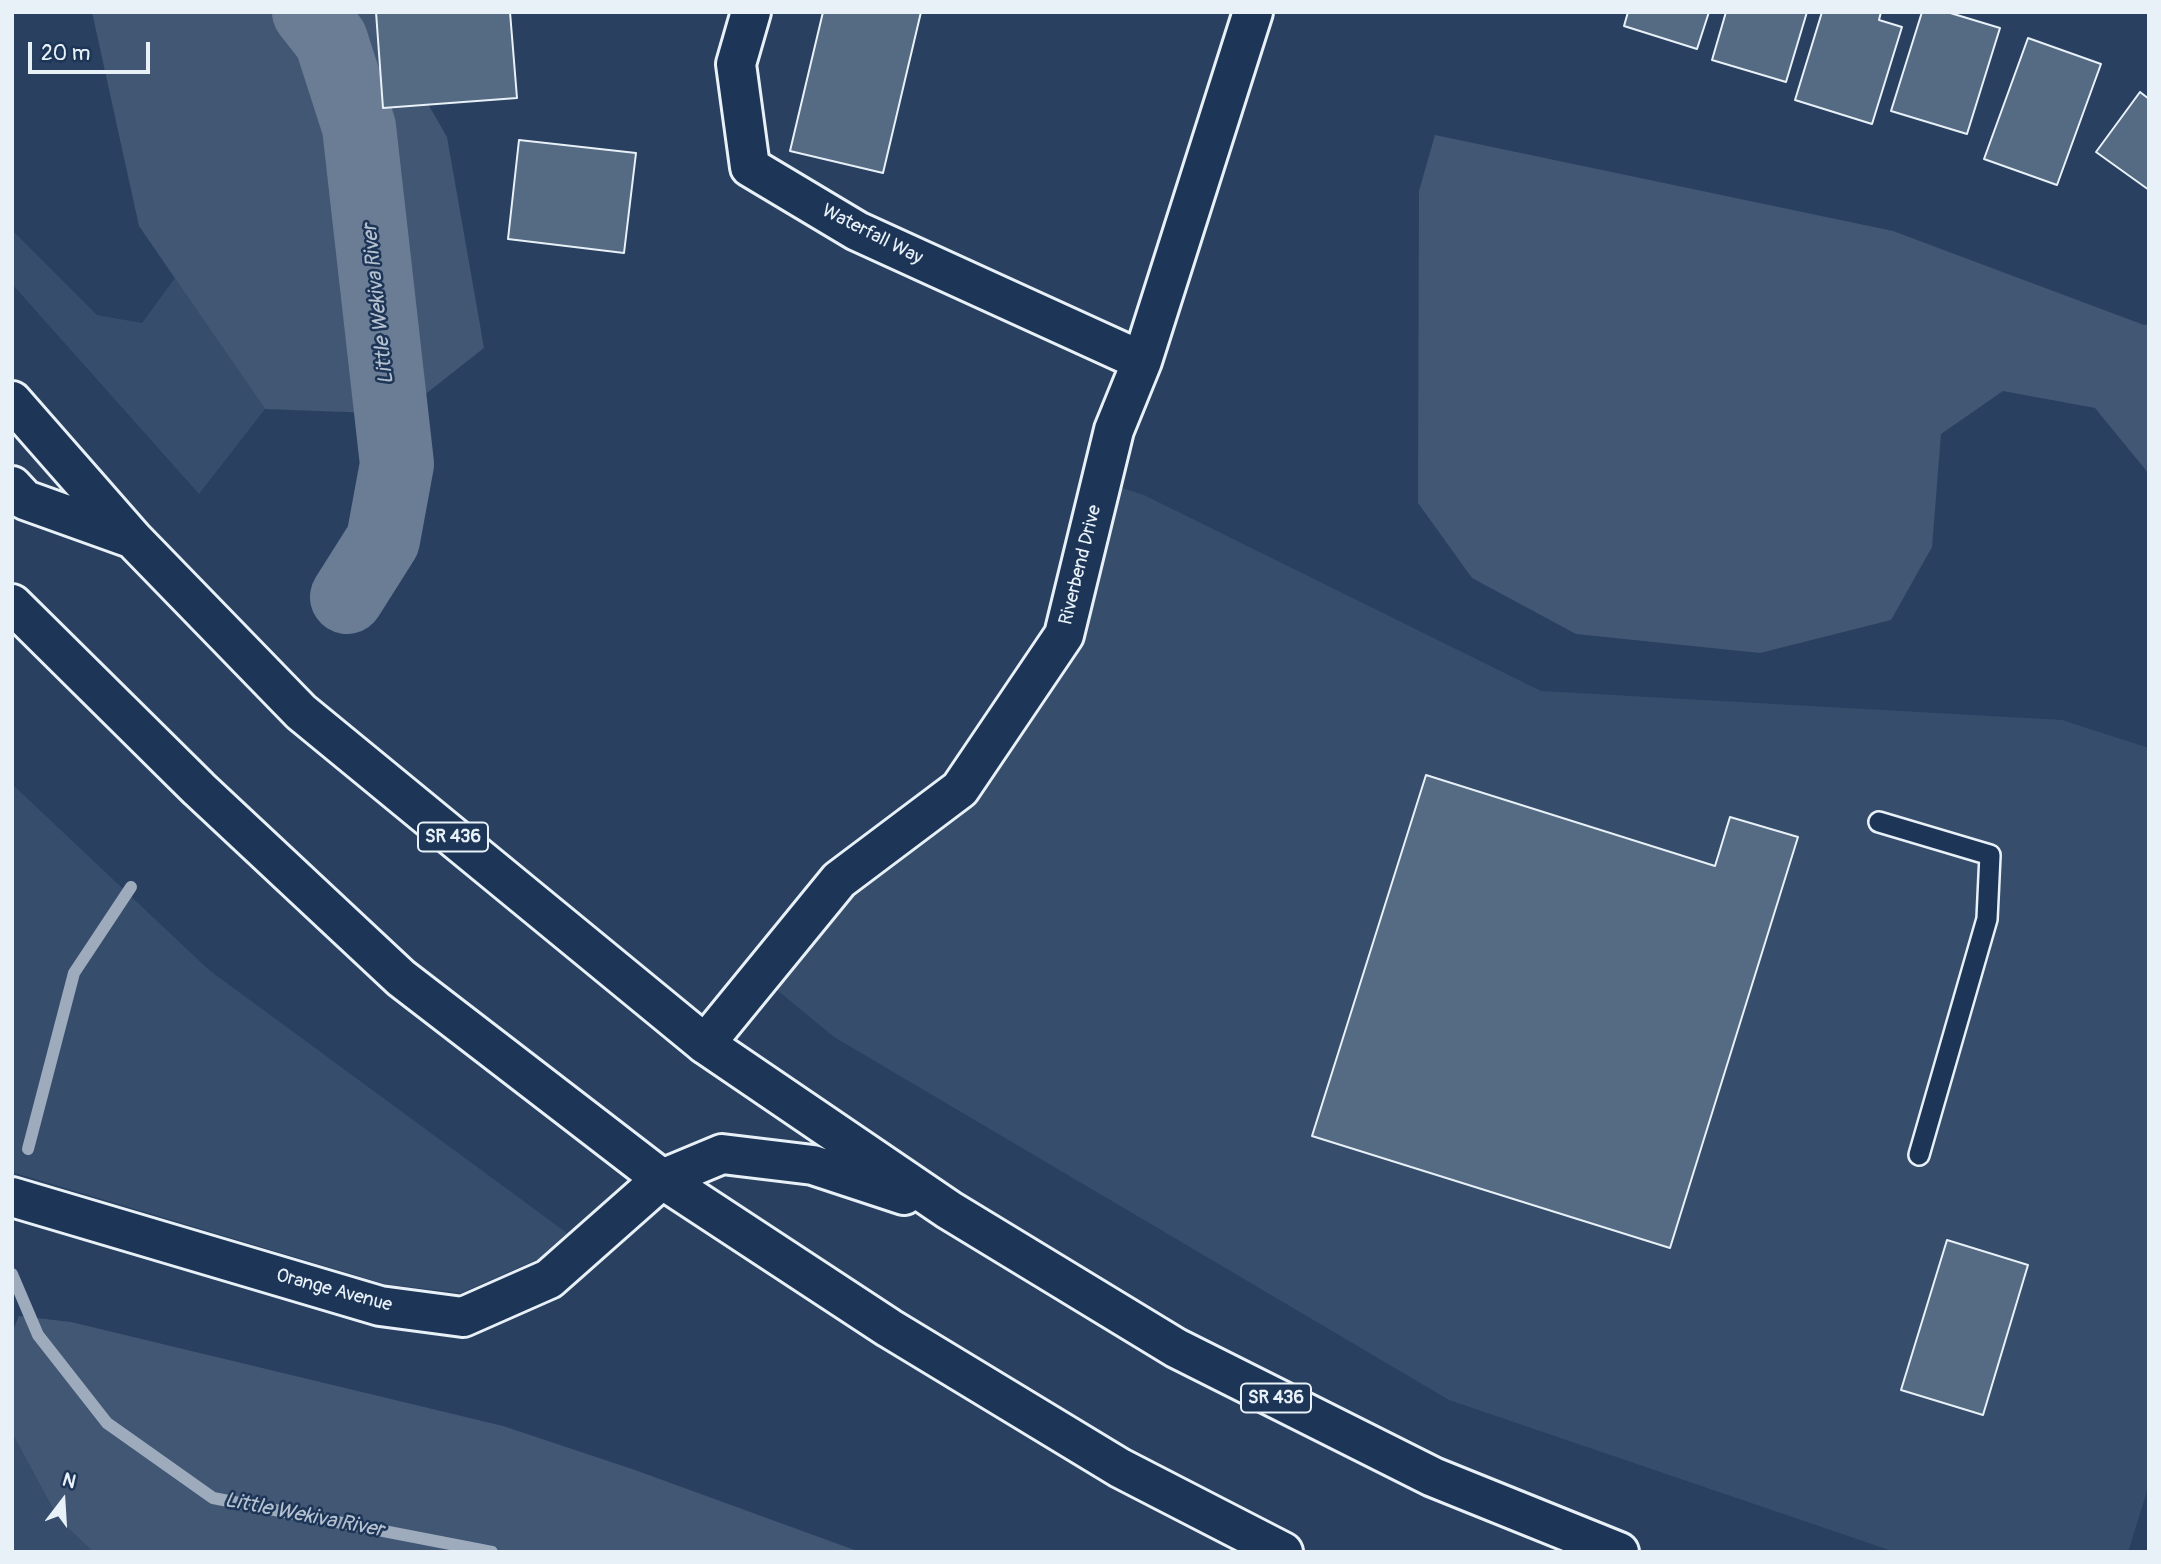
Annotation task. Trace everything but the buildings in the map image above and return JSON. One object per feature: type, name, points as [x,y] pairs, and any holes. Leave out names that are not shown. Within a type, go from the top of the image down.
[{"type":"main road","name":"Waterfall Way","points":[[751,12],[736,64],[750,167],[857,231],[1142,361]]},
{"type":"main road","name":"Riverbend Drive","points":[[705,1044],[839,880],[960,789],[1064,635],[1114,430],[1142,361],[1254,12]]},
{"type":"main road","name":"SR 436","points":[[12,401],[133,539],[301,712],[705,1044],[949,1210],[1176,1348],[1433,1477],[1619,1552]]},
{"type":"main road","points":[[12,486],[25,500],[133,539]]},
{"type":"main road","points":[[12,604],[198,789],[401,978],[662,1179],[889,1328],[1120,1468],[1283,1552]]},
{"type":"main road","name":"Orange Avenue","points":[[12,1197],[380,1306],[463,1317],[549,1279],[662,1179],[722,1154],[813,1165],[949,1210]]},
{"type":"lane","points":[[1879,822],[1990,855],[1987,919],[1919,1155]]},
{"type":"shaded area","points":[[92,12],[375,12],[447,137],[484,348],[400,414],[265,409],[139,226]]},
{"type":"shaded area","points":[[1435,135],[1893,231],[2144,325],[2149,324],[2149,474],[2095,408],[2003,391],[1941,434],[1932,547],[1891,620],[1760,653],[1576,634],[1472,578],[1418,503],[1419,191]]},
{"type":"shaded area","points":[[12,230],[97,315],[142,323],[175,278],[265,409],[199,494],[12,284]]},
{"type":"shaded area","points":[[1122,488],[1144,495],[1541,691],[2062,720],[2149,748],[2149,1485],[2128,1552],[1895,1552],[1449,1400],[834,1037],[777,990],[852,898],[976,803],[1081,649]]},
{"type":"shaded area","points":[[12,784],[209,970],[567,1233],[538,1259],[461,1293],[385,1284],[12,1172]]},
{"type":"shaded area","points":[[19,1316],[71,1322],[503,1426],[635,1470],[860,1552],[93,1552],[58,1518],[12,1433],[12,1332]]},
{"type":"shaded area","points":[[12,1433],[58,1518],[93,1552],[12,1552]]},
{"type":"waterway","name":"Little Wekiva River","points":[[309,12],[331,40],[359,127],[397,464],[383,540],[347,597]]},
{"type":"waterway","name":"Little Wekiva River","points":[[28,1149],[74,973],[131,887]]},
{"type":"waterway","name":"Little Wekiva River","points":[[12,1274],[38,1335],[107,1423],[213,1498],[492,1552]]}]
